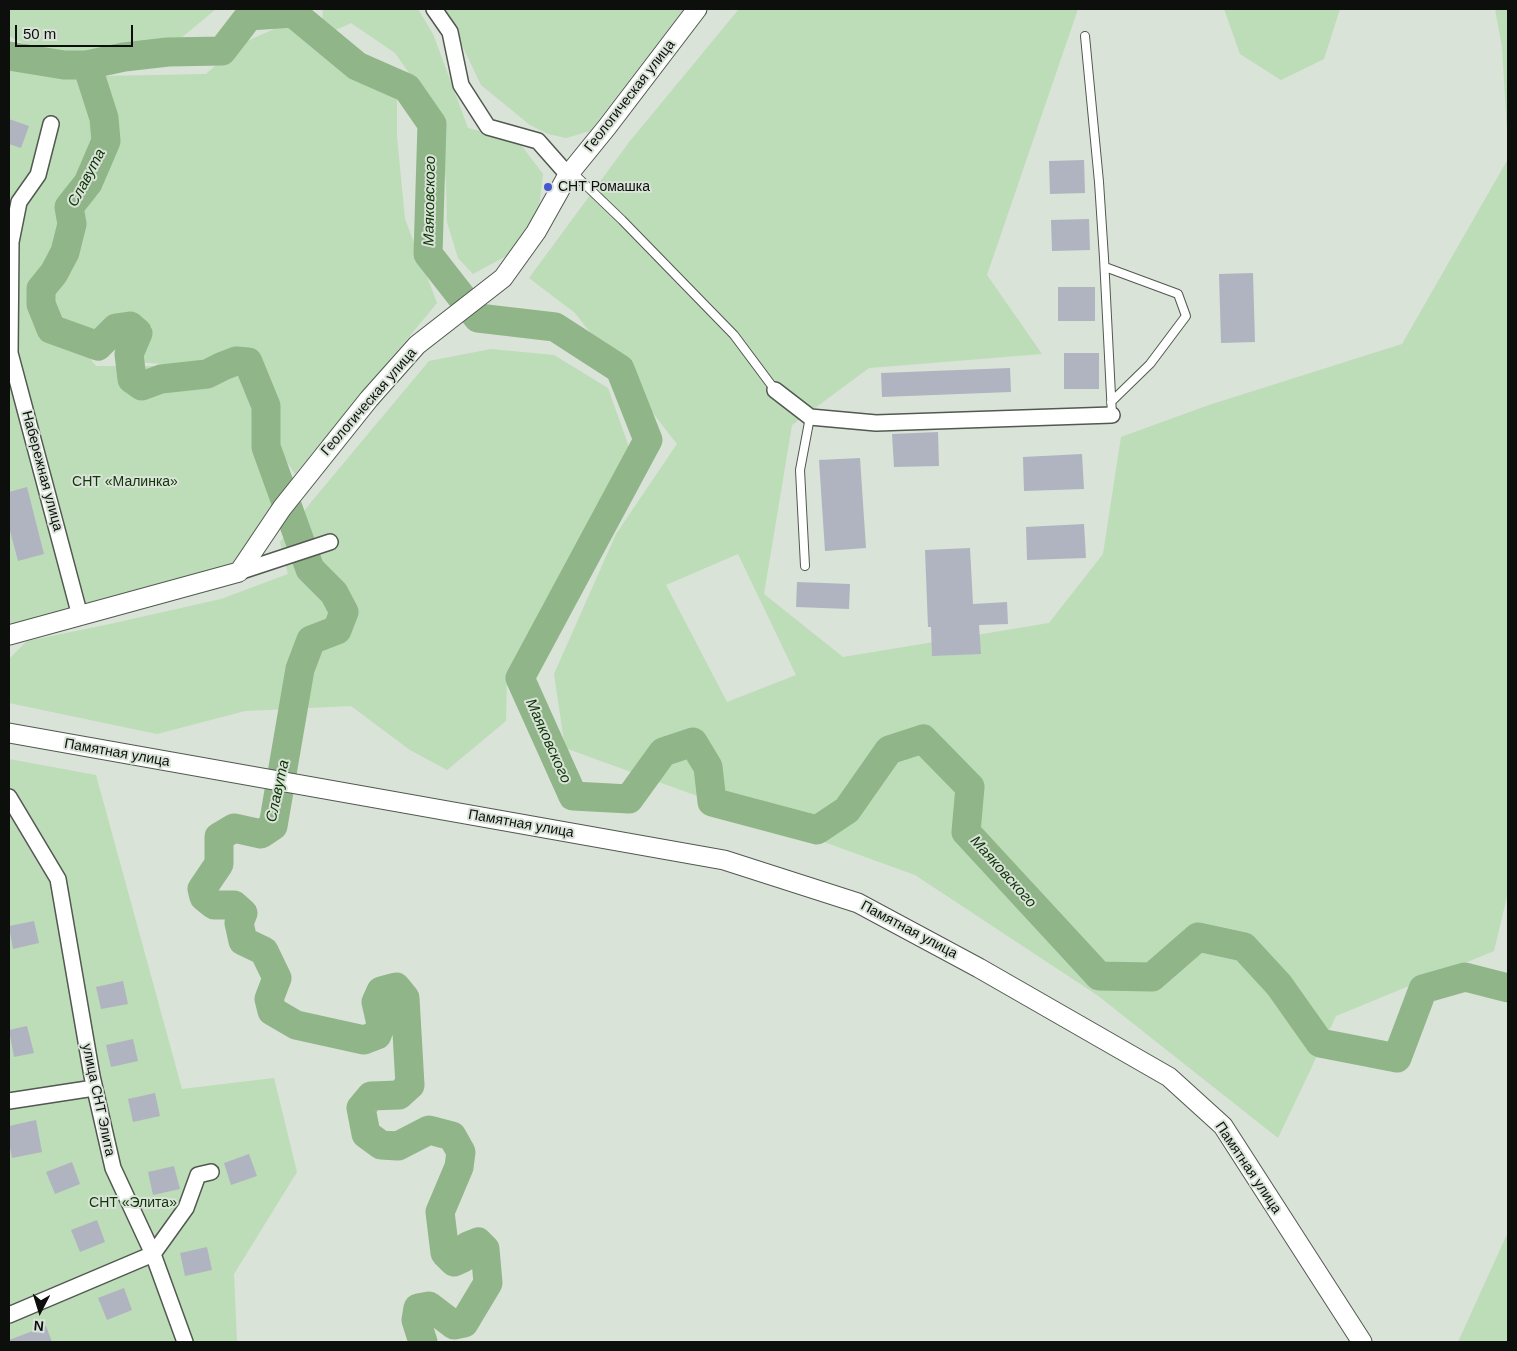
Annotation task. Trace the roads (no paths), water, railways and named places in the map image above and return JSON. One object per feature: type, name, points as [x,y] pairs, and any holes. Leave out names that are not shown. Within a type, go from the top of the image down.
[{"type":"street","points":[[434,9],[450,32]]},
{"type":"street","points":[[448,9],[450,32],[461,85],[488,127],[538,141],[570,173]]},
{"type":"street","name":"Геологическая улица","points":[[239,572],[282,508],[313,468],[369,399],[417,345],[503,278],[536,232],[570,173],[696,9]]},
{"type":"street","name":"Набережная улица","points":[[51,124],[38,175],[19,202],[11,242],[10,353],[80,616]]},
{"type":"street","points":[[775,390],[810,417],[876,423],[1111,409]]},
{"type":"street","points":[[9,635],[239,572],[330,542]]},
{"type":"street","name":"Памятная улица","points":[[9,733],[724,860],[858,903],[979,968],[1170,1077],[1223,1126],[1362,1342]]},
{"type":"street","name":"улица СНТ Элита","points":[[9,797],[58,879],[94,1088],[113,1168],[153,1254],[185,1342]]},
{"type":"street","points":[[9,1100],[94,1088]]},
{"type":"street","points":[[9,1315],[153,1254],[186,1208],[198,1175],[211,1172]]},
{"type":"lane","points":[[1084,36],[1099,182],[1105,267],[1111,409]]},
{"type":"lane","points":[[570,173],[622,220],[734,335],[775,390]]},
{"type":"lane","points":[[1105,267],[1178,294],[1186,316],[1150,364],[1111,409]]},
{"type":"lane","points":[[806,566],[800,470],[810,417]]},
{"type":"waterway","name":"Маяковского","points":[[9,56],[64,65],[87,65],[124,57],[168,52],[222,51],[249,16],[293,13],[357,66],[407,88],[432,124],[428,254],[478,318],[555,327],[620,369],[648,440],[520,678],[573,796],[629,799],[663,752],[693,742],[708,767],[712,802],[817,830],[847,810],[889,750],[923,739],[970,787],[966,832],[1099,976],[1152,977],[1198,937],[1244,947],[1279,985],[1320,1043],[1397,1058],[1423,989],[1465,977],[1508,988]]},
{"type":"waterway","name":"Славута","points":[[87,65],[104,118],[106,141],[88,183],[69,207],[72,224],[65,252],[54,273],[41,289],[41,304],[51,329],[98,346],[116,328],[130,326],[138,333],[129,354],[132,379],[142,386],[161,379],[207,374],[236,361],[248,362],[266,406],[266,447],[310,569],[334,593],[344,612],[337,630],[311,640],[300,669],[273,826],[261,834],[234,828],[219,837],[219,864],[202,889],[204,897],[214,905],[234,905],[243,913],[239,923],[243,941],[264,951],[277,978],[269,999],[272,1011],[296,1025],[364,1040],[377,1035],[381,1024],[376,1002],[381,991],[396,987],[405,998],[410,1085],[399,1095],[371,1096],[361,1108],[366,1134],[381,1145],[398,1146],[429,1130],[452,1136],[461,1152],[459,1167],[440,1212],[445,1253],[454,1262],[463,1258],[468,1246],[478,1242],[485,1249],[488,1283],[464,1323],[454,1325],[429,1306],[418,1308],[416,1320],[423,1342]]},
{"type":"place","name":"СНТ Ромашка","points":[[548,187]]},
{"type":"park label","name":"СНТ «Малинка»","points":[[125,482]]},
{"type":"park label","name":"СНТ «Элита»","points":[[133,1203]]}]
